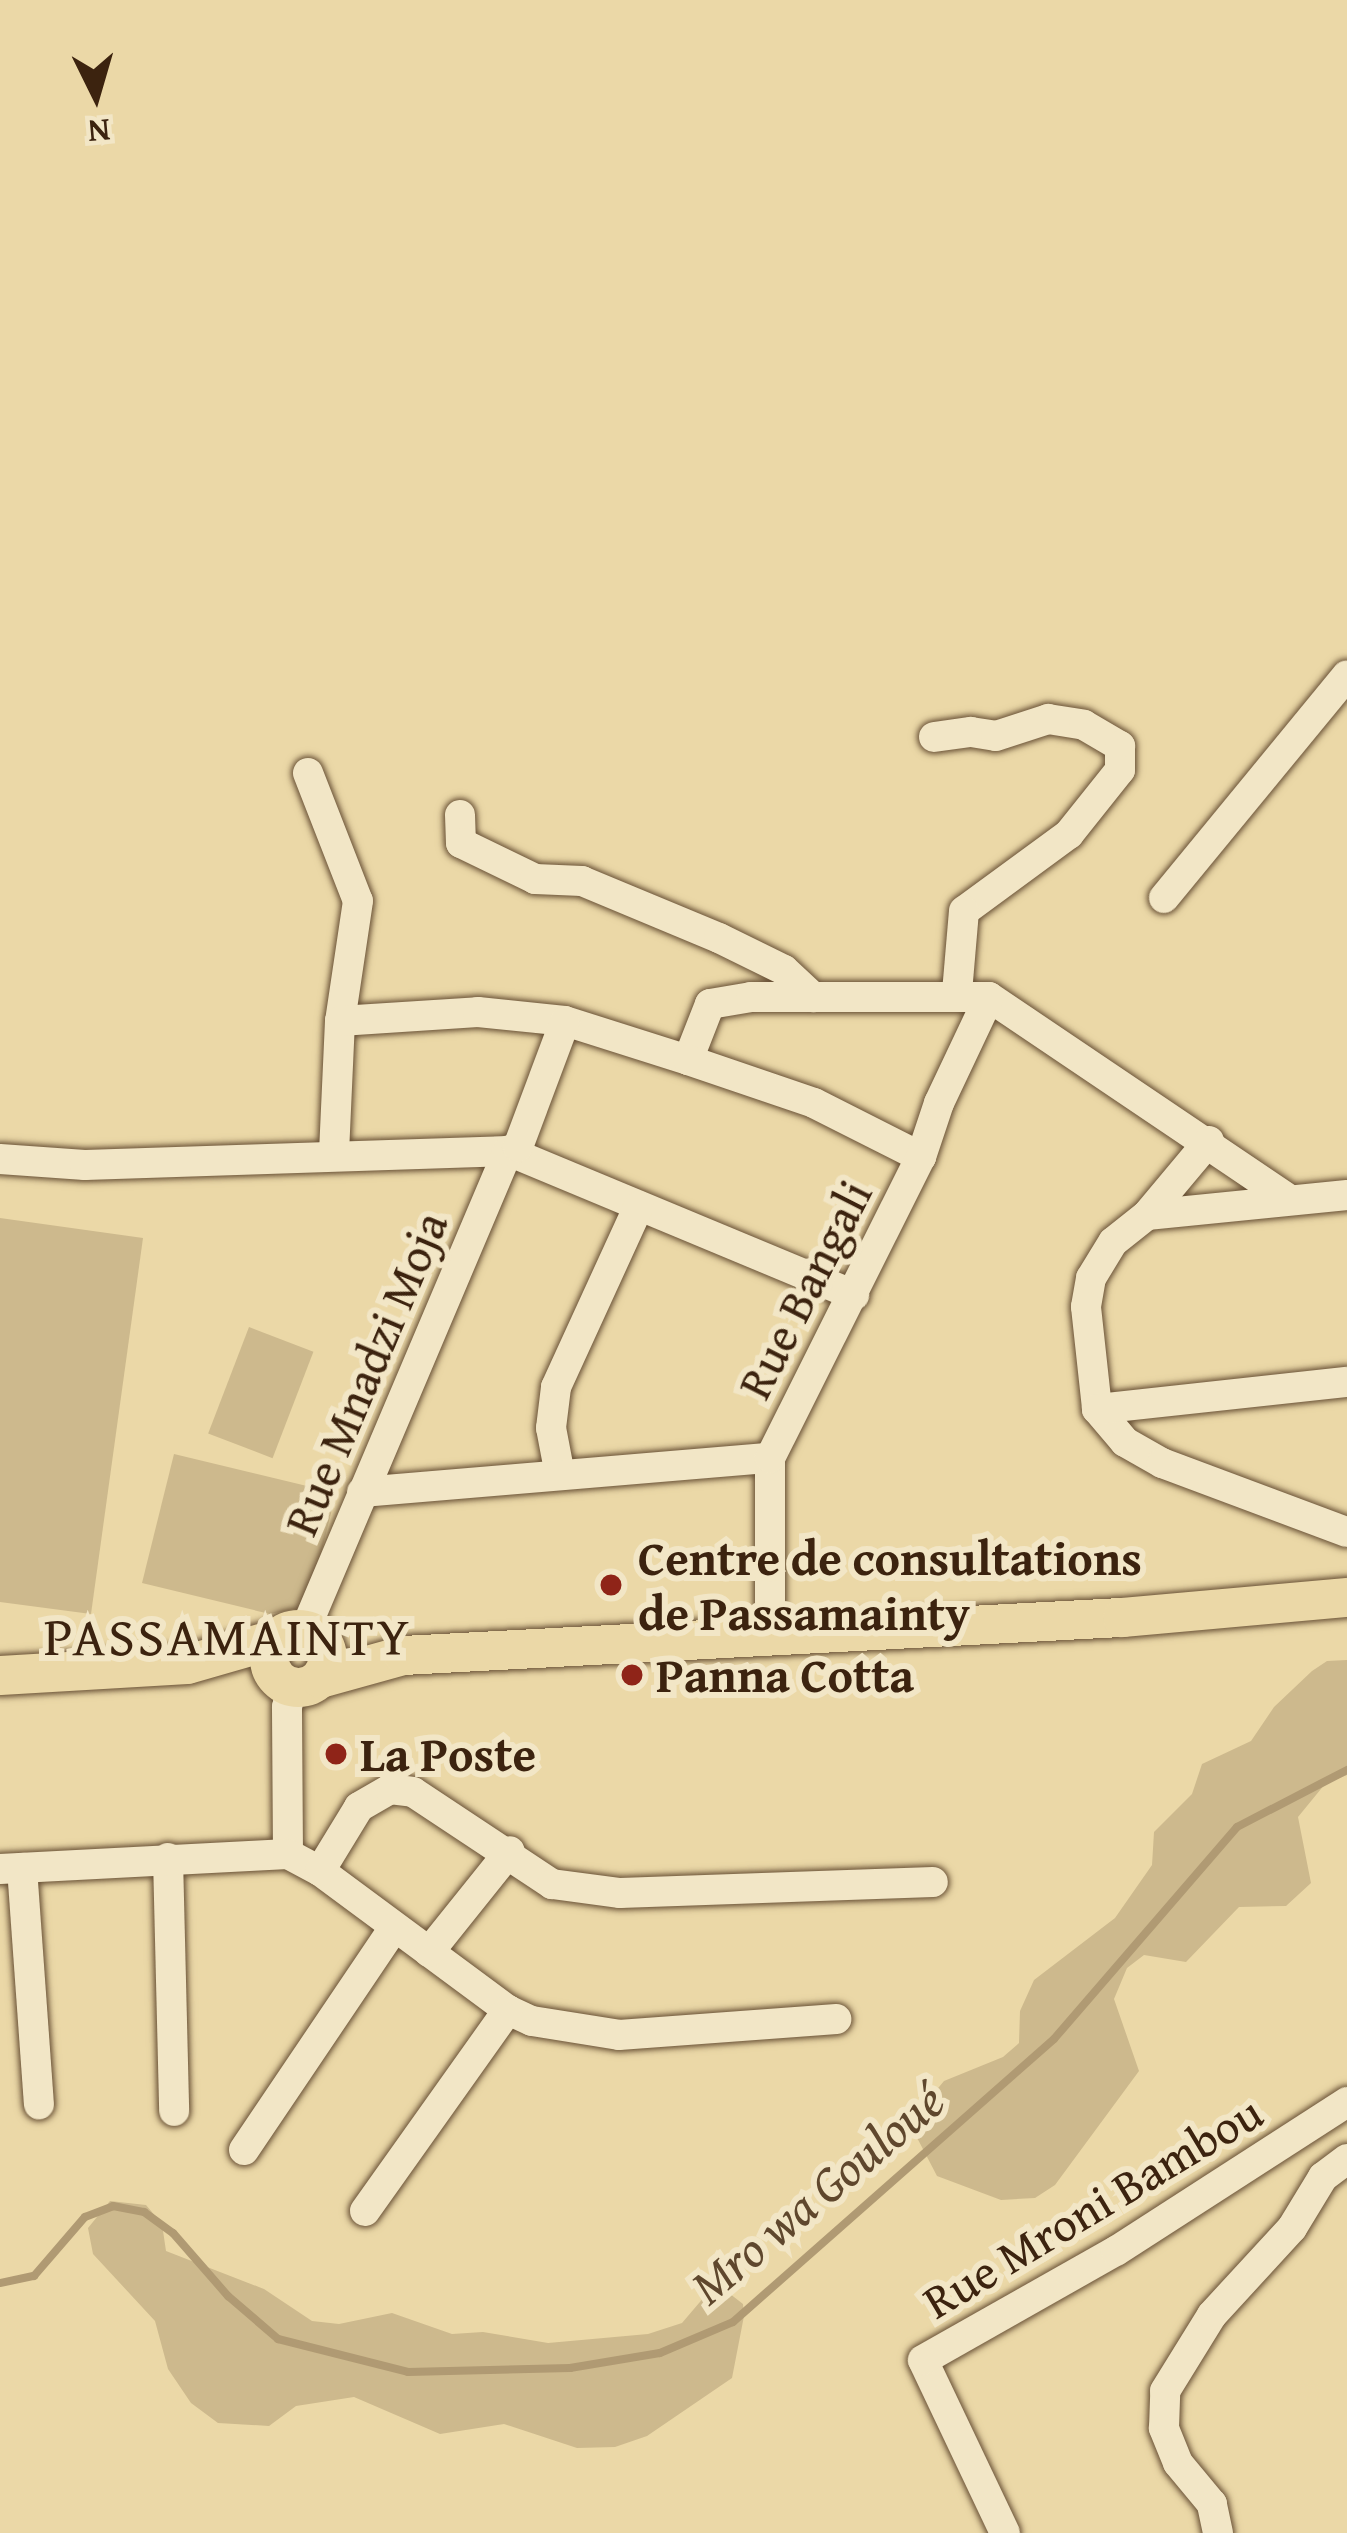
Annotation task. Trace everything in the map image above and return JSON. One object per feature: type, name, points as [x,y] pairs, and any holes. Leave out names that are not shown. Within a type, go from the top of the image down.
[{"type":"main road","points":[[0,1675],[770,1636],[1347,1598]]},
{"type":"street","points":[[1164,898],[1347,675]]},
{"type":"street","points":[[934,737],[971,732],[996,736],[1048,719],[1084,725],[1120,746],[1120,770],[1069,834],[964,911],[957,993]]},
{"type":"street","points":[[308,773],[358,901],[340,1021],[334,1153]]},
{"type":"street","points":[[460,815],[461,843],[535,879],[582,880],[719,938],[784,970],[813,997]]},
{"type":"street","points":[[688,1060],[710,1004],[957,993],[989,997],[1209,1141],[1289,1200]]},
{"type":"street","name":"Rue Bangali","points":[[770,1636],[770,1458],[833,1322],[854,1295],[921,1157],[939,1103],[989,997]]},
{"type":"street","points":[[340,1021],[478,1012],[565,1022],[814,1102],[921,1157]]},
{"type":"street","name":"Rue Mnadzi Moja","points":[[289,1854],[287,1707],[300,1659],[362,1492],[508,1151],[518,1147],[565,1022]]},
{"type":"street","points":[[1209,1141],[1147,1215],[1113,1242],[1090,1278],[1087,1306],[1097,1409],[1125,1442],[1162,1463],[1347,1532]]},
{"type":"street","points":[[0,1159],[85,1165],[334,1153],[508,1151],[854,1295]]},
{"type":"street","points":[[1147,1215],[1347,1196]]},
{"type":"street","points":[[560,1475],[551,1428],[556,1387],[639,1206]]},
{"type":"street","points":[[1097,1409],[1347,1382]]},
{"type":"street","points":[[362,1492],[770,1458]]},
{"type":"street","points":[[320,1870],[359,1807],[390,1789],[413,1792],[510,1851],[552,1884],[620,1893],[934,1882]]},
{"type":"street","points":[[429,1952],[510,1851]]},
{"type":"street","points":[[39,2104],[11,1869],[289,1854],[320,1870],[393,1929],[508,2010],[568,2030],[619,2036],[836,2019]]},
{"type":"street","points":[[168,1858],[174,2110]]},
{"type":"street","points":[[244,2150],[393,1929]]},
{"type":"street","points":[[365,2211],[508,2010]]},
{"type":"street","name":"Rue Mroni Bambou","points":[[1005,2533],[922,2360],[1115,2251],[1347,2102]]},
{"type":"street","points":[[1218,2533],[1212,2504],[1178,2463],[1164,2428],[1165,2391],[1212,2314],[1292,2228],[1323,2177],[1347,2159]]},
{"type":"shaded area","points":[[0,1218],[143,1238],[91,1614],[0,1602]]},
{"type":"shaded area","points":[[249,1327],[313,1352],[273,1458],[208,1433]]},
{"type":"shaded area","points":[[174,1454],[336,1493],[308,1606],[270,1614],[142,1583]]},
{"type":"shaded area","points":[[1347,1660],[1347,1775],[1325,1784],[1298,1817],[1311,1883],[1286,1906],[1239,1907],[1186,1962],[1144,1955],[1127,1968],[1114,1999],[1139,2071],[1055,2185],[1035,2198],[1001,2200],[937,2176],[913,2130],[929,2099],[944,2081],[1003,2057],[1019,2043],[1020,2011],[1034,1980],[1115,1918],[1152,1865],[1154,1832],[1192,1794],[1202,1764],[1251,1741],[1274,1707],[1312,1671],[1327,1661]]},
{"type":"shaded area","points":[[110,2201],[146,2205],[162,2224],[166,2251],[264,2289],[312,2321],[339,2324],[392,2313],[452,2334],[483,2332],[548,2343],[648,2334],[682,2323],[705,2296],[725,2290],[743,2304],[744,2316],[732,2378],[647,2436],[615,2447],[577,2448],[504,2424],[440,2434],[354,2397],[296,2406],[269,2426],[218,2423],[191,2403],[168,2369],[155,2321],[93,2254],[88,2228]]},
{"type":"waterway","name":"Mro wa Gouloué","points":[[0,2283],[34,2276],[85,2217],[113,2206],[144,2212],[173,2233],[228,2296],[278,2339],[408,2372],[570,2368],[660,2353],[733,2322],[1054,2039],[1237,1827],[1347,1770]]},
{"type":"place","name":"Centre de consultations de Passamainty","points":[[611,1585]]},
{"type":"place","name":"Panna Cotta","points":[[632,1675]]},
{"type":"place","name":"La Poste","points":[[336,1754]]},
{"type":"district","name":"PASSAMAINTY","points":[[228,1636]]}]
